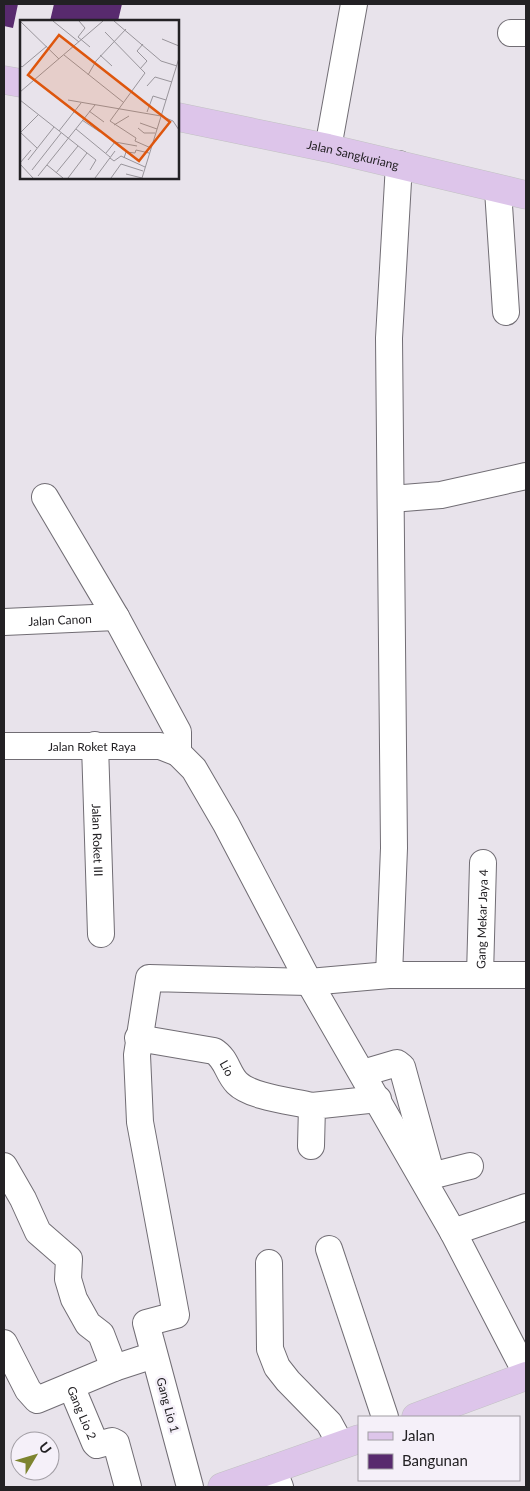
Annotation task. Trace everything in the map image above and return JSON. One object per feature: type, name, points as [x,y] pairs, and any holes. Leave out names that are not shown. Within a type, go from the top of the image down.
[{"type":"main road","points":[[4,80],[20,83]]},
{"type":"main road","name":"Jalan Sangkuriang","points":[[179,117],[328,148],[498,190],[526,195]]},
{"type":"main road","points":[[419,1416],[526,1374]]},
{"type":"main road","points":[[222,1487],[276,1478],[350,1442]]},
{"type":"street","points":[[328,148],[354,4]]},
{"type":"street","points":[[389,975],[394,848],[389,338],[399,164]]},
{"type":"street","points":[[498,190],[506,312]]},
{"type":"street","points":[[391,499],[441,495],[526,476]]},
{"type":"street","points":[[46,497],[116,617],[178,732],[178,753],[194,770],[226,824],[308,982],[378,1099],[428,1177],[453,1232],[526,1374]]},
{"type":"street","name":"Jalan Canon","points":[[4,622],[116,617]]},
{"type":"street","name":"Jalan Roket III","points":[[95,745],[101,934]]},
{"type":"street","name":"Jalan Roket Raya","points":[[4,746],[160,746],[178,753]]},
{"type":"street","name":"Gang Mekar Jaya 4","points":[[480,975],[483,863]]},
{"type":"street","points":[[138,1038],[151,976],[165,980],[308,982],[389,975],[526,975]]},
{"type":"street","name":"Lio","points":[[138,1038],[214,1052],[226,1063],[232,1078],[246,1090],[312,1106],[378,1099]]},
{"type":"street","name":"Gang Lio 1","points":[[138,1038],[140,1122],[176,1315],[146,1324],[190,1487]]},
{"type":"street","points":[[364,1073],[397,1063],[402,1067],[428,1177]]},
{"type":"street","points":[[311,1146],[312,1106]]},
{"type":"street","points":[[4,1166],[23,1199],[38,1232],[69,1259],[68,1280],[74,1299],[88,1324],[101,1334],[114,1368]]},
{"type":"street","points":[[428,1177],[470,1166]]},
{"type":"street","points":[[453,1232],[515,1210]]},
{"type":"street","points":[[329,1249],[385,1416]]},
{"type":"street","points":[[269,1263],[270,1349],[277,1367],[288,1381],[350,1442]]},
{"type":"street","name":"Gang Lio 2","points":[[4,1343],[28,1390],[37,1400],[71,1386],[96,1445],[112,1441],[116,1443],[128,1487]]},
{"type":"street","points":[[71,1386],[114,1368],[154,1356]]},
{"type":"building","points":[[4,4],[18,4],[13,28],[4,26]]},
{"type":"building","points":[[54,4],[122,4],[118,20],[50,20]]}]
